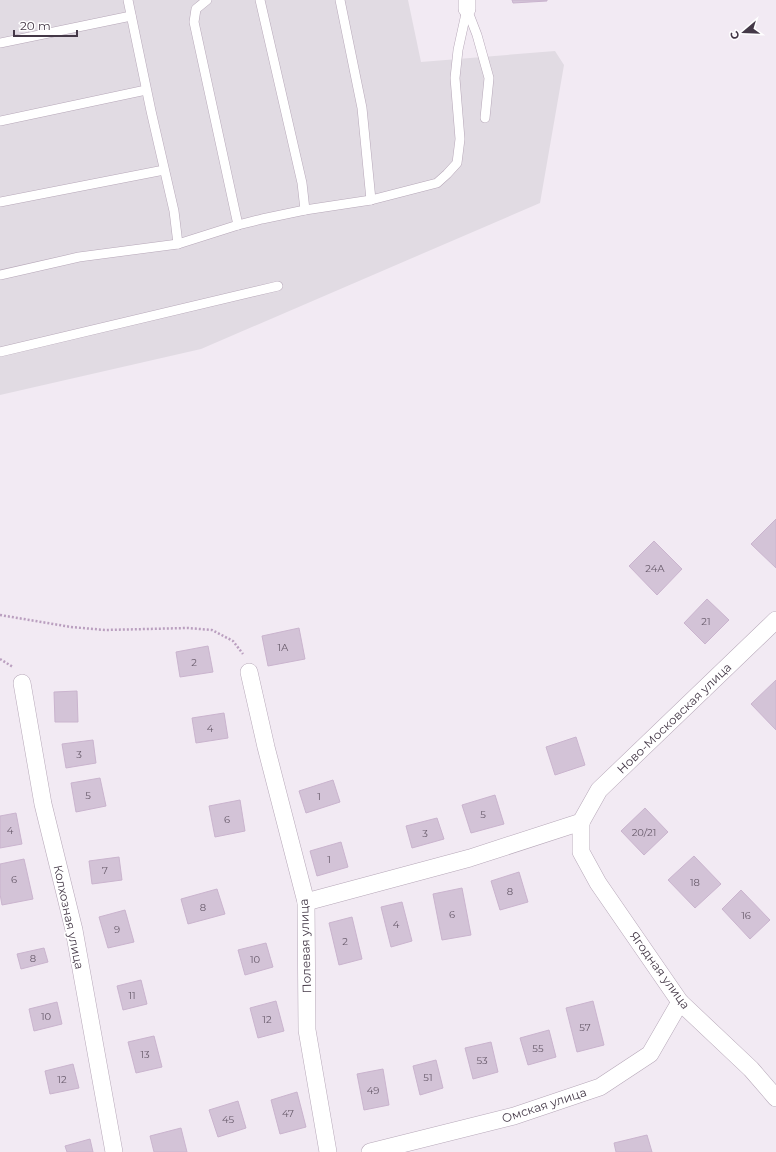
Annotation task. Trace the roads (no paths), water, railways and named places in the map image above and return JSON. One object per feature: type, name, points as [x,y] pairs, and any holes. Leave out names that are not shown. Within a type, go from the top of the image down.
[{"type":"street","name":"Ново-Московская улица","points":[[581,822],[599,790],[776,620]]},
{"type":"street","name":"Полевая улица","points":[[249,672],[266,747],[306,902],[307,1030],[328,1152]]},
{"type":"street","name":"Колхозная улица","points":[[22,683],[43,804],[74,930],[114,1152]]},
{"type":"street","points":[[306,902],[470,858],[581,822]]},
{"type":"street","name":"Ягодная улица","points":[[581,822],[581,852],[598,883],[680,1002],[751,1069],[776,1098]]},
{"type":"street","name":"Омская улица","points":[[370,1152],[514,1116],[600,1087],[650,1054],[680,1002]]},
{"type":"lane","points":[[128,0],[146,90],[174,211],[178,244]]},
{"type":"lane","points":[[207,0],[196,9],[194,22],[238,225]]},
{"type":"lane","points":[[260,0],[302,183],[305,210]]},
{"type":"lane","points":[[340,0],[362,108],[371,200]]},
{"type":"lane","points":[[0,274],[79,257],[178,244],[238,225],[305,210],[371,200],[437,183],[456,163],[460,139],[455,78],[458,50],[467,4]]},
{"type":"lane","points":[[467,4],[489,78],[485,118]]},
{"type":"lane","points":[[0,43],[131,16]]},
{"type":"lane","points":[[0,121],[146,90]]},
{"type":"lane","points":[[0,202],[164,170]]},
{"type":"lane","points":[[0,352],[278,286]]}]
